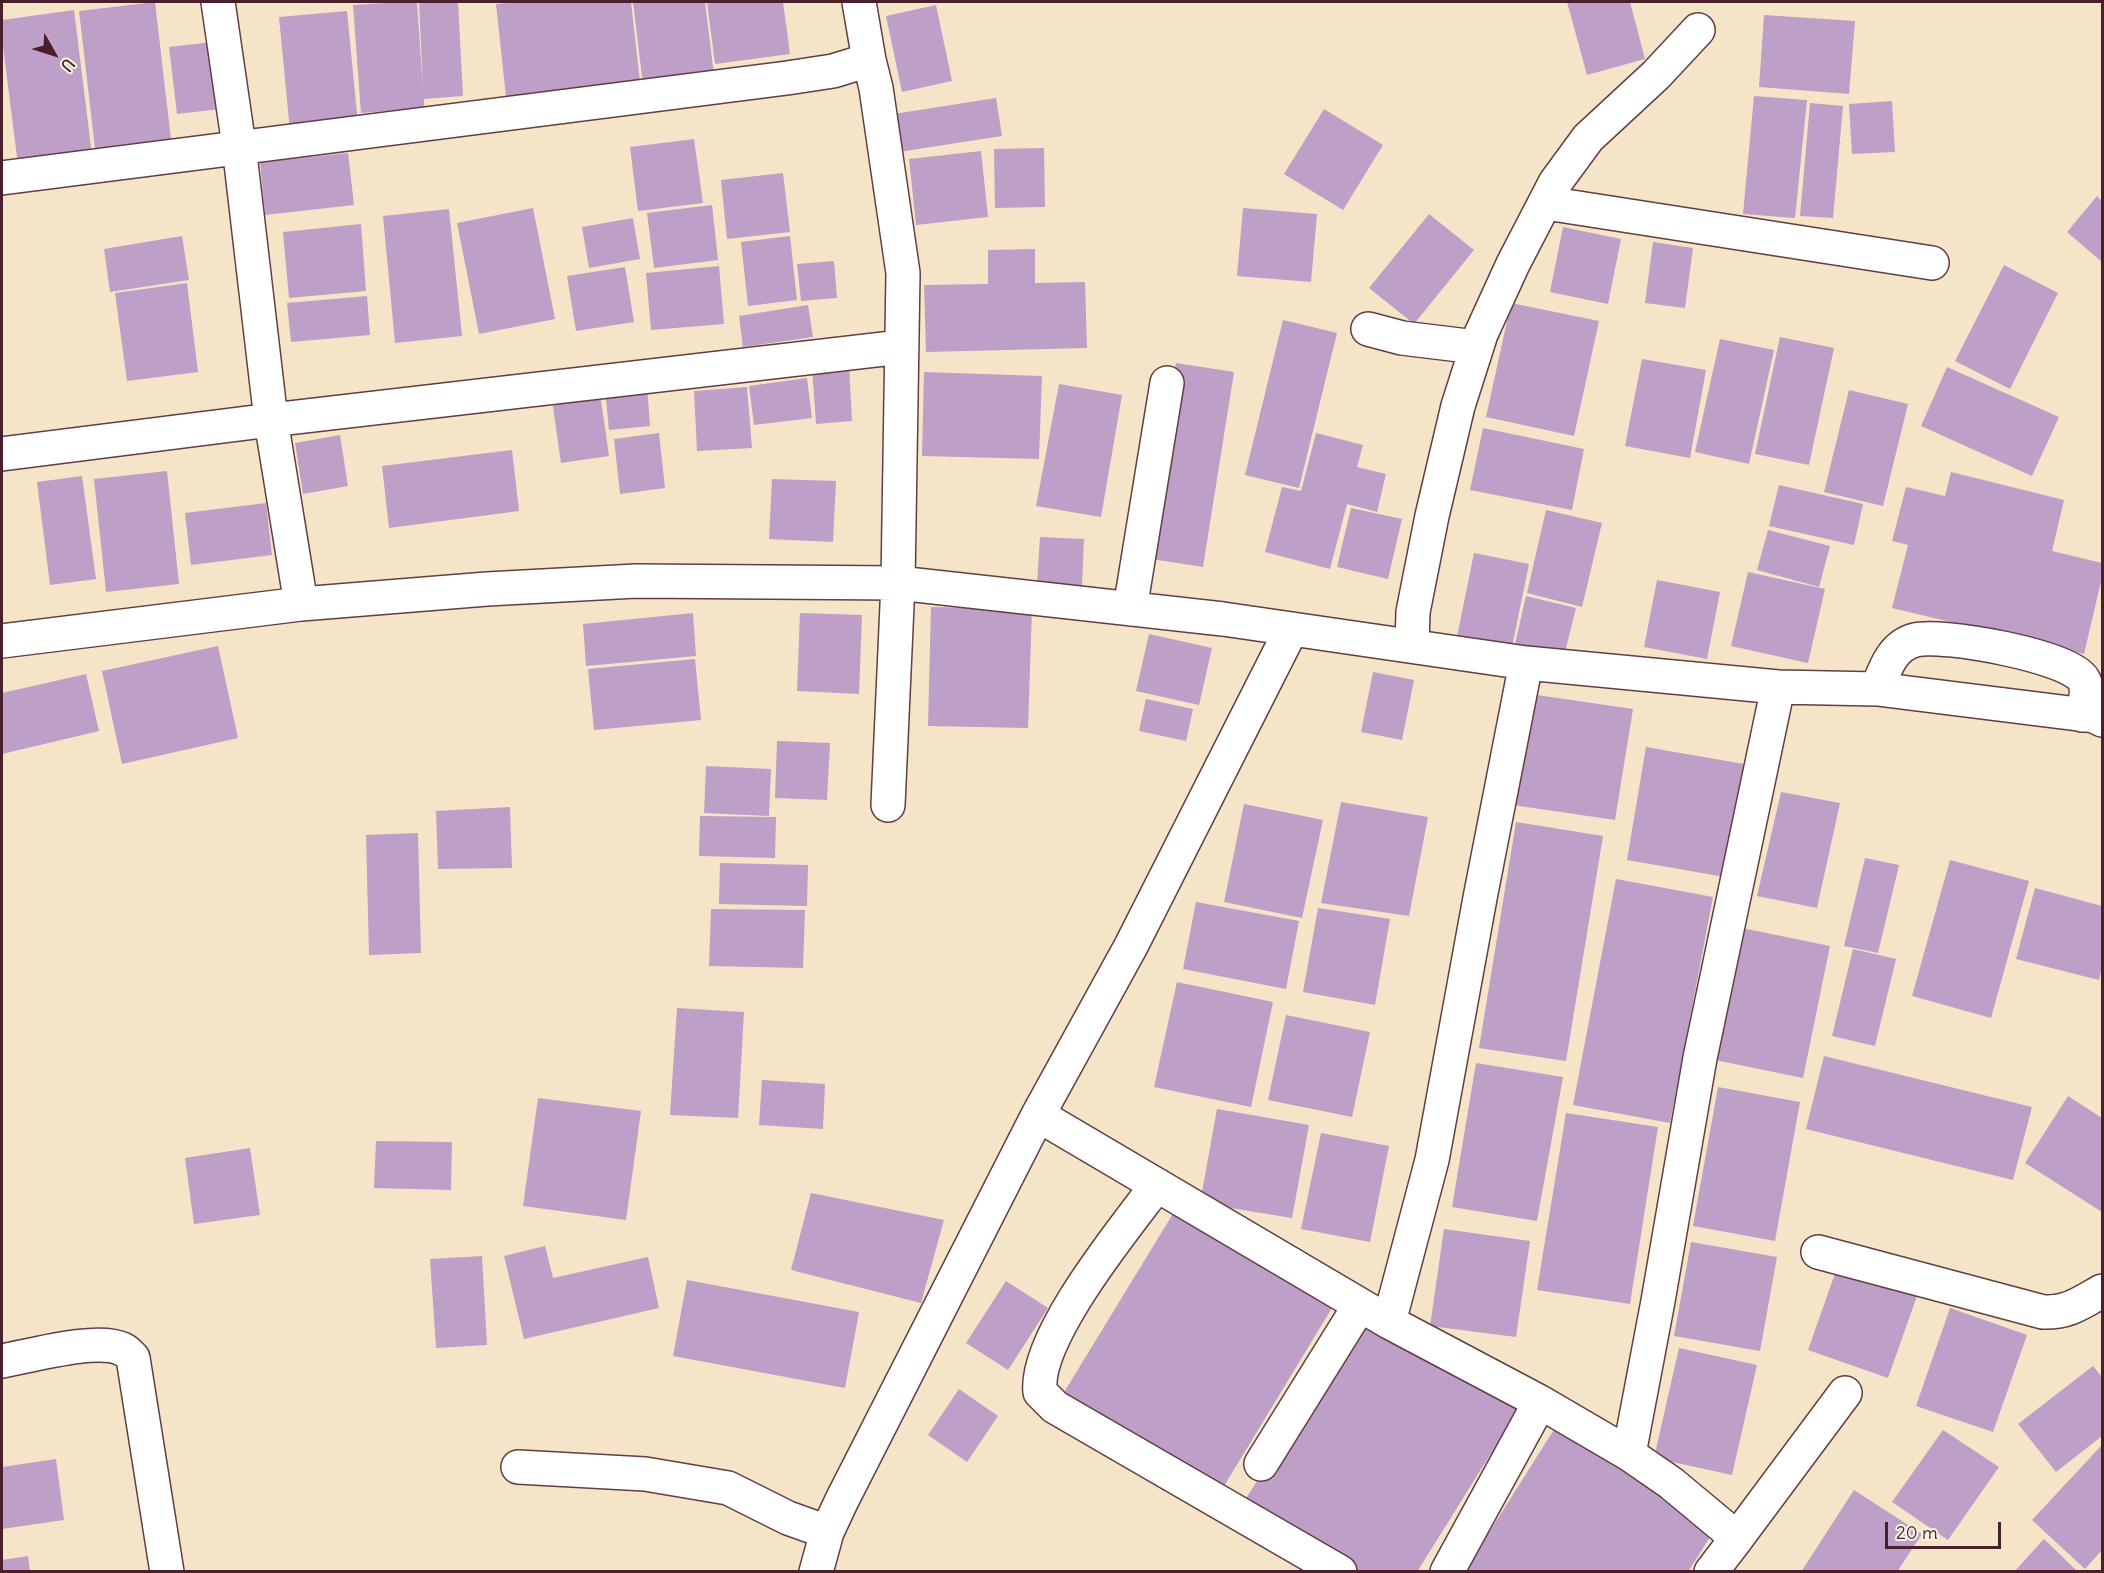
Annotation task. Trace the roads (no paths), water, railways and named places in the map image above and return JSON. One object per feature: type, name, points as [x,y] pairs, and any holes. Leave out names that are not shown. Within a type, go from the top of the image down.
[{"type":"street","points":[[218,2],[239,146],[271,420],[301,604]]},
{"type":"street","points":[[859,2],[876,88],[903,273],[900,346],[898,583],[888,805]]},
{"type":"street","points":[[1412,645],[1413,612],[1432,516],[1458,406],[1476,347],[1513,264],[1555,183],[1588,138],[1656,75],[1698,30]]},
{"type":"street","points":[[2,178],[787,78],[833,71],[869,60]]},
{"type":"street","points":[[1546,203],[1932,263]]},
{"type":"street","points":[[1368,329],[1402,338],[1476,347]]},
{"type":"street","points":[[2,454],[900,346]]},
{"type":"street","points":[[1130,609],[1167,383]]},
{"type":"street","points":[[2,641],[301,604],[487,589],[636,581],[898,583],[1223,619],[1526,663],[1778,687],[1877,689],[2095,715],[2084,679],[2073,668],[2017,652],[1938,637],[1914,640],[1897,649],[1877,689]]},
{"type":"street","points":[[816,1572],[827,1532],[1038,1116],[1131,946],[1291,630]]},
{"type":"street","points":[[1389,1322],[1432,1160],[1526,663]]},
{"type":"street","points":[[1629,1454],[1700,1058],[1778,687]]},
{"type":"street","points":[[1038,1116],[1389,1322],[1540,1402],[1629,1454],[1671,1483],[1737,1538]]},
{"type":"street","points":[[1157,1185],[1103,1257],[1069,1308],[1040,1373],[1040,1392],[1055,1407],[1340,1572]]},
{"type":"street","points":[[1818,1252],[2043,1312],[2061,1312],[2103,1291]]},
{"type":"street","points":[[1261,1464],[1360,1305]]},
{"type":"street","points":[[2,1360],[89,1345],[108,1345],[124,1349],[133,1358],[167,1572]]},
{"type":"street","points":[[1711,1572],[1845,1392]]},
{"type":"street","points":[[1447,1572],[1540,1402]]},
{"type":"street","points":[[518,1467],[645,1474],[728,1488],[788,1518],[827,1532]]}]
